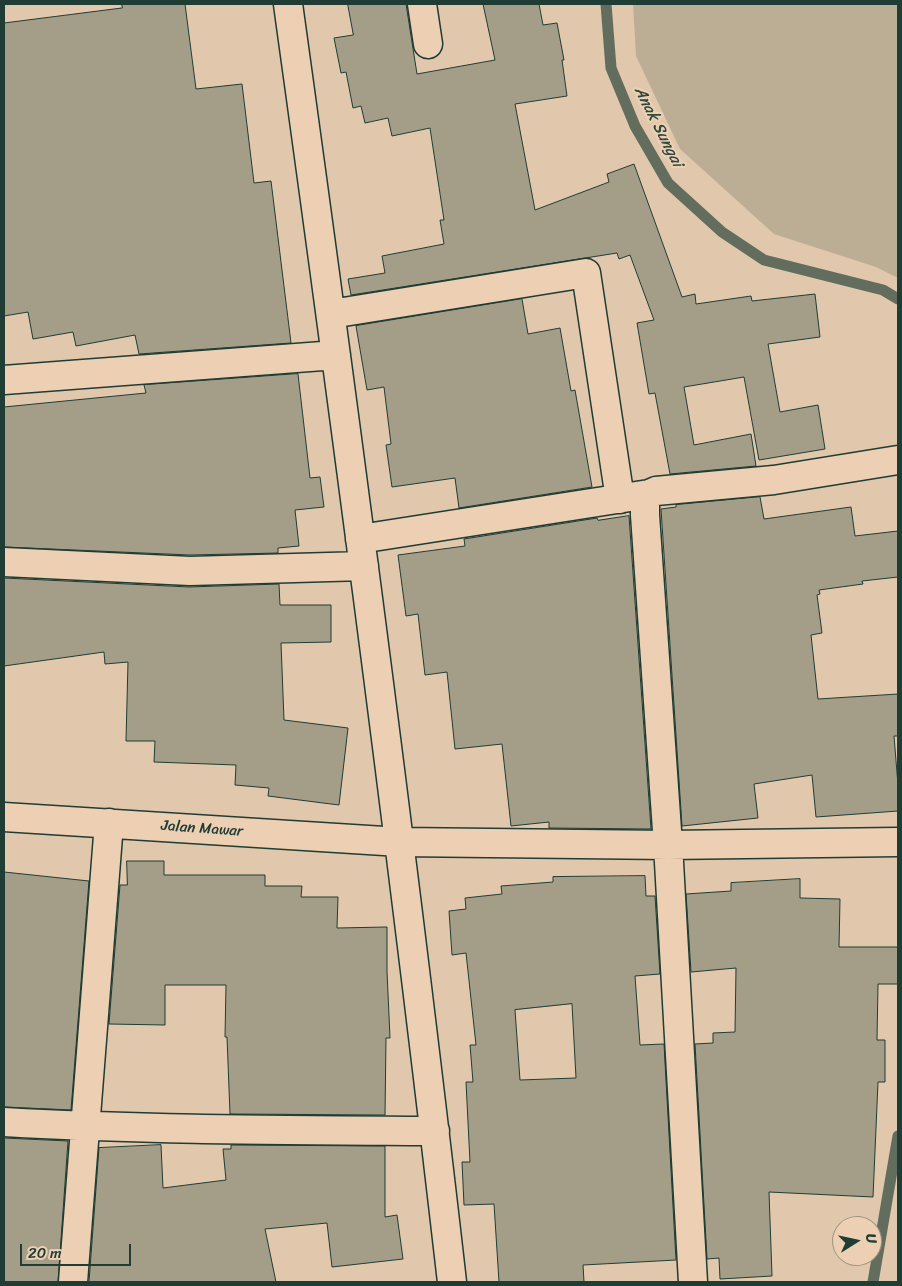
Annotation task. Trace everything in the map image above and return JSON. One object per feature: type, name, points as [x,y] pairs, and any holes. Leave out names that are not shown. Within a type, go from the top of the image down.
[{"type":"street","points":[[288,4],[331,314],[400,842],[452,1282]]},
{"type":"street","points":[[422,4],[428,44]]},
{"type":"street","points":[[331,314],[586,273],[620,498]]},
{"type":"street","points":[[4,380],[336,354]]},
{"type":"street","points":[[360,539],[649,494],[656,491],[774,480],[898,460]]},
{"type":"street","points":[[649,494],[645,502],[645,515],[668,845],[693,1282]]},
{"type":"street","points":[[4,562],[190,571],[364,566]]},
{"type":"street","name":"Jalan Mawar","points":[[4,817],[400,842],[668,845],[896,842]]},
{"type":"street","points":[[73,1282],[109,823]]},
{"type":"street","points":[[4,1122],[246,1130],[435,1131]]},
{"type":"shaded area","points":[[633,4],[898,4],[898,278],[876,267],[774,234],[680,149],[636,56]]},
{"type":"building","points":[[122,4],[185,4],[196,89],[242,84],[254,183],[271,181],[291,343],[139,354],[135,335],[76,346],[73,332],[33,339],[28,312],[4,316],[4,23],[122,8]]},
{"type":"building","points":[[348,4],[406,4],[417,74],[495,60],[483,4],[539,4],[543,25],[557,23],[564,60],[562,60],[567,96],[515,104],[535,210],[609,182],[607,174],[634,164],[682,297],[695,294],[696,304],[751,296],[752,301],[815,294],[820,337],[768,344],[780,412],[818,405],[825,449],[759,460],[744,377],[684,387],[694,445],[751,434],[756,466],[670,474],[655,393],[649,394],[637,323],[654,320],[630,255],[619,259],[617,253],[351,295],[348,279],[385,273],[382,256],[444,244],[440,220],[444,220],[430,128],[392,136],[388,118],[365,123],[361,106],[353,108],[346,72],[341,73],[334,38],[353,35]]},
{"type":"building","points":[[522,299],[528,334],[560,328],[571,391],[575,390],[592,487],[459,508],[455,478],[392,487],[386,445],[391,444],[384,387],[367,390],[356,326]]},
{"type":"building","points":[[298,374],[310,478],[320,477],[324,507],[295,510],[299,546],[278,548],[278,553],[190,555],[4,547],[4,407],[146,393],[144,385]]},
{"type":"building","points":[[760,497],[764,519],[851,507],[855,536],[898,531],[898,577],[862,581],[863,584],[819,590],[820,594],[817,595],[822,633],[811,635],[818,699],[898,694],[898,736],[894,736],[898,811],[816,817],[812,775],[754,784],[758,818],[682,826],[661,509],[676,507],[676,505]]},
{"type":"building","points":[[629,516],[651,829],[549,828],[549,822],[511,826],[502,744],[455,749],[447,672],[425,675],[418,614],[406,616],[398,555],[465,546],[464,539],[597,518],[598,520]]},
{"type":"building","points":[[4,578],[189,587],[279,584],[280,605],[331,605],[331,642],[281,643],[284,720],[348,728],[339,805],[268,796],[269,788],[235,785],[236,765],[154,762],[155,741],[126,741],[128,662],[105,664],[104,652],[4,666]]},
{"type":"building","points":[[127,861],[164,861],[164,875],[265,875],[265,886],[302,886],[301,897],[338,897],[337,928],[387,927],[390,1038],[386,1038],[385,1115],[230,1114],[227,1037],[225,1037],[226,985],[165,985],[165,1025],[109,1024],[120,885],[127,885]]},
{"type":"building","points":[[4,872],[89,881],[71,1110],[4,1107]]},
{"type":"building","points":[[645,876],[646,896],[655,896],[660,974],[635,976],[640,1045],[664,1044],[676,1260],[583,1265],[584,1282],[499,1282],[494,1204],[464,1205],[462,1162],[470,1162],[466,1082],[473,1082],[470,1045],[476,1045],[466,953],[452,955],[449,911],[466,909],[465,898],[502,894],[501,886],[553,882],[553,877]],"holes":[[[572,1004],[576,1078],[520,1080],[515,1010]]]},
{"type":"building","points":[[800,879],[800,898],[840,899],[839,947],[898,947],[898,984],[878,984],[877,1040],[885,1040],[885,1082],[878,1082],[873,1197],[769,1192],[772,1276],[720,1279],[719,1258],[707,1259],[695,1044],[713,1043],[713,1033],[735,1032],[736,968],[691,972],[686,894],[731,891],[731,883]]},
{"type":"building","points":[[4,1138],[68,1141],[58,1282],[4,1282]]},
{"type":"building","points":[[161,1145],[163,1188],[226,1180],[223,1149],[231,1149],[231,1145],[385,1146],[385,1217],[397,1215],[403,1259],[332,1267],[327,1223],[265,1229],[276,1282],[89,1282],[99,1148]]},
{"type":"waterway","name":"Anak Sungai","points":[[606,4],[611,68],[635,126],[668,183],[722,232],[764,260],[883,290],[898,299]]},
{"type":"waterway","name":"Anak Sungai","points":[[873,1282],[898,1136]]}]
